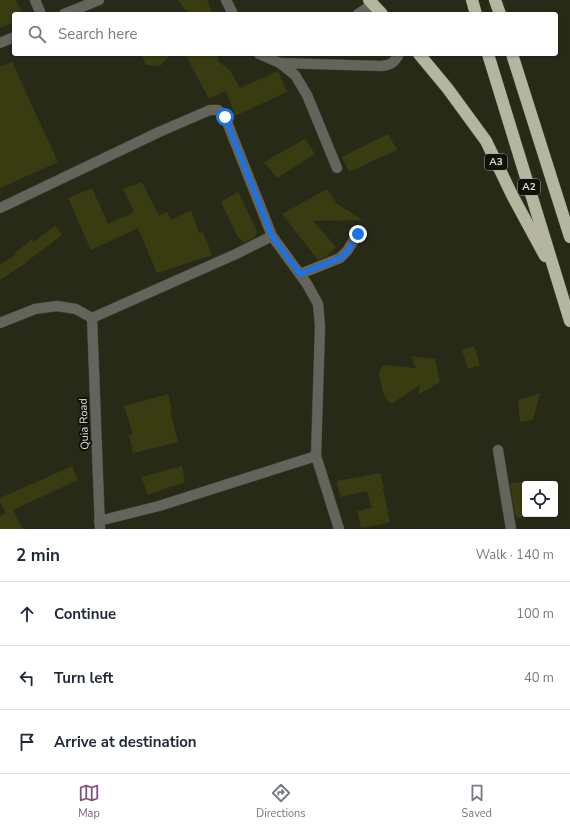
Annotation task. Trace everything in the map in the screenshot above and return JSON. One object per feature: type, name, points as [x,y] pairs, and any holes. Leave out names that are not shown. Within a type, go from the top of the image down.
[{"type":"highway","points":[[472,0],[475,12]]},
{"type":"highway","points":[[495,0],[499,12]]},
{"type":"highway","points":[[371,2],[380,12]]},
{"type":"highway","name":"A3","points":[[421,56],[448,89],[486,141],[512,195],[558,280]]},
{"type":"highway","name":"A2","points":[[489,56],[570,321]]},
{"type":"highway","name":"A2","points":[[513,56],[570,237]]},
{"type":"street","points":[[34,0],[39,12]]},
{"type":"street","points":[[69,12],[99,0]]},
{"type":"street","points":[[226,0],[232,12]]},
{"type":"street","points":[[360,12],[371,2]]},
{"type":"street","points":[[0,44],[12,38]]},
{"type":"street","points":[[264,56],[280,63],[295,75],[307,95],[337,168]]},
{"type":"street","points":[[280,63],[381,66],[389,65],[396,60],[398,56]]},
{"type":"street","points":[[0,208],[159,132],[210,110],[218,110],[225,117],[272,236],[307,284],[318,304],[320,326],[316,456],[339,529]]},
{"type":"street","points":[[300,274],[340,258],[348,251],[358,234]]},
{"type":"street","points":[[0,323],[35,309],[57,306],[76,309],[92,318],[236,254],[272,236]]},
{"type":"street","name":"Quia Road","points":[[92,318],[100,525]]},
{"type":"street","points":[[498,450],[511,529]]},
{"type":"street","points":[[100,525],[316,456]]},
{"type":"building","points":[[0,0],[16,0],[22,12],[12,12],[12,23],[0,28]]},
{"type":"building","points":[[178,0],[207,0],[212,12],[187,12]]},
{"type":"building","points":[[142,56],[169,56],[160,66],[146,65]]},
{"type":"building","points":[[186,56],[218,56],[219,62],[230,70],[240,88],[278,71],[287,92],[235,116],[226,91],[209,99]]},
{"type":"building","points":[[12,62],[58,162],[0,188],[0,67]]},
{"type":"building","points":[[388,134],[397,150],[349,172],[342,157]]},
{"type":"building","points":[[305,139],[315,154],[277,178],[264,162]]},
{"type":"building","points":[[142,182],[159,216],[167,212],[171,220],[191,210],[199,233],[203,232],[212,255],[157,273],[138,228],[91,250],[68,198],[92,188],[108,224],[134,212],[123,189]]},
{"type":"building","points":[[327,189],[337,204],[363,220],[313,221],[336,247],[327,256],[318,260],[282,214]]},
{"type":"building","points":[[238,192],[257,231],[255,237],[244,243],[238,237],[221,202]]},
{"type":"building","points":[[55,226],[62,235],[26,263],[0,280],[0,265],[16,254],[15,253],[32,239],[33,242]]},
{"type":"building","points":[[474,346],[480,365],[468,369],[462,350]]},
{"type":"building","points":[[411,356],[435,359],[440,382],[418,395],[420,385],[391,404],[385,397],[382,389],[379,374],[381,367],[385,365],[416,368]]},
{"type":"building","points":[[540,393],[533,420],[520,422],[518,400]]},
{"type":"building","points":[[168,394],[172,411],[170,411],[178,442],[133,453],[129,435],[133,434],[124,406]]},
{"type":"building","points":[[72,466],[78,480],[13,510],[23,529],[0,529],[0,516],[6,513],[0,502],[0,498]]},
{"type":"building","points":[[182,466],[185,482],[148,495],[141,477]]},
{"type":"building","points":[[380,473],[390,522],[377,526],[361,528],[357,511],[372,508],[367,491],[340,497],[337,481]]},
{"type":"building","points":[[522,482],[522,517],[518,518],[515,515],[510,483]]},
{"type":"route","points":[[225,117],[272,236],[300,274],[340,258],[348,251],[358,234]]}]
